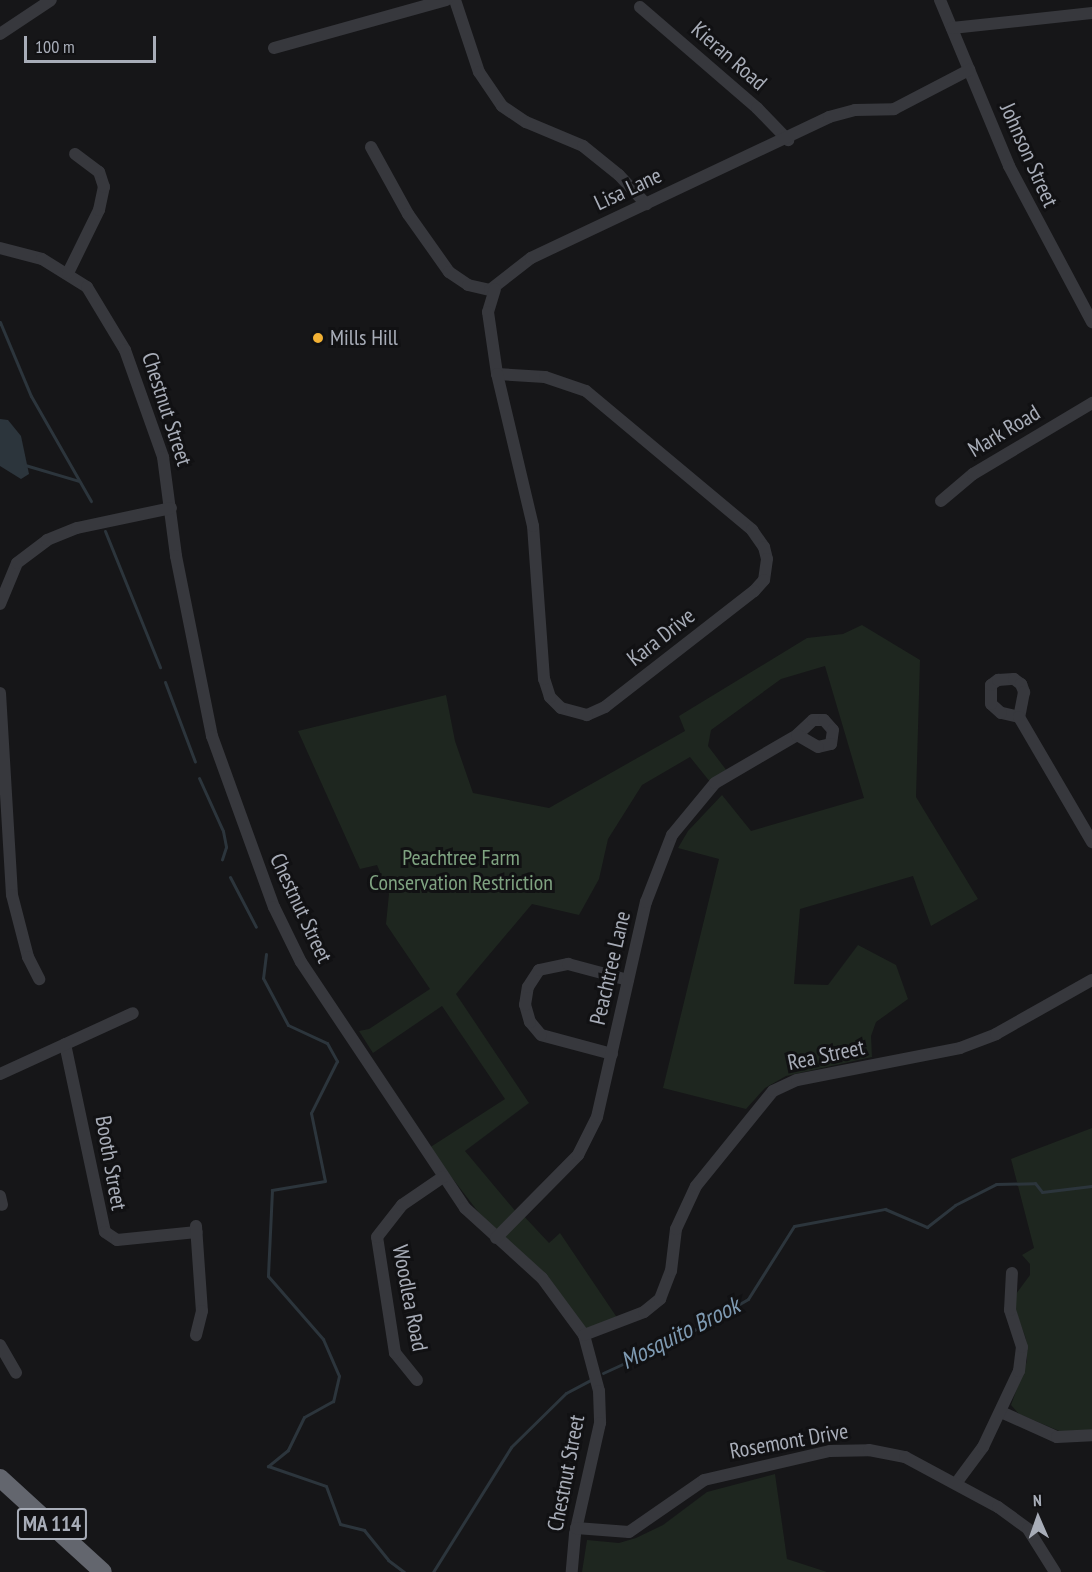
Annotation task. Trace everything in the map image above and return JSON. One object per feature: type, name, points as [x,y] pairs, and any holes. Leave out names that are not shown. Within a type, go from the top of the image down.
[{"type":"highway","name":"MA 114","points":[[0,1478],[103,1572]]},
{"type":"street","points":[[0,34],[51,0]]},
{"type":"street","points":[[274,48],[447,0]]},
{"type":"street","points":[[455,0],[479,72],[502,106],[526,122],[583,146],[619,175],[646,204]]},
{"type":"street","name":"Johnson Street","points":[[940,0],[1026,201],[1092,322]]},
{"type":"street","name":"Kieran Road","points":[[640,7],[757,108],[788,140]]},
{"type":"street","points":[[952,28],[1092,13]]},
{"type":"street","name":"Lisa Lane","points":[[495,289],[531,258],[788,140],[845,111],[903,106],[969,70]]},
{"type":"street","points":[[371,147],[408,214],[449,273],[468,285],[495,289]]},
{"type":"street","points":[[68,273],[99,210],[104,187],[99,172],[75,153]]},
{"type":"street","name":"Chestnut Street","points":[[0,248],[42,259],[68,273],[97,298],[125,350],[159,440],[171,508],[176,556],[209,725],[274,907],[311,979],[465,1208],[542,1278],[584,1335],[599,1391],[600,1423],[576,1528],[572,1572]]},
{"type":"street","name":"Kara Drive","points":[[495,289],[488,312],[497,374],[533,526],[544,679],[550,697],[561,708],[587,715],[605,707],[754,591],[767,568],[764,547],[752,530],[706,489],[586,392],[545,377],[497,374]]},
{"type":"street","name":"Mark Road","points":[[941,501],[973,474],[1092,403]]},
{"type":"street","points":[[0,604],[17,563],[47,540],[77,528],[171,508]]},
{"type":"street","points":[[0,693],[12,895],[28,957],[39,979]]},
{"type":"street","points":[[1019,717],[1092,842]]},
{"type":"street","name":"Peachtree Lane","points":[[496,1238],[578,1155],[597,1117],[646,902],[672,835],[715,783],[797,735]]},
{"type":"street","points":[[612,1054],[541,1035],[530,1022],[525,1005],[528,987],[539,970],[568,964],[628,980]]},
{"type":"street","name":"Rea Street","points":[[584,1335],[644,1312],[660,1299],[671,1271],[675,1229],[696,1186],[773,1091],[797,1080],[968,1044],[996,1034],[1092,980]]},
{"type":"street","points":[[0,1074],[133,1013]]},
{"type":"street","name":"Booth Street","points":[[65,1044],[105,1232],[117,1240],[196,1228],[202,1311],[196,1335]]},
{"type":"street","name":"Woodlea Road","points":[[417,1380],[395,1353],[376,1237],[402,1205],[443,1177]]},
{"type":"street","points":[[957,1482],[982,1447],[1001,1412],[1021,1359],[1022,1347],[1010,1310],[1012,1273]]},
{"type":"street","points":[[0,1346],[16,1373]]},
{"type":"street","points":[[1001,1412],[1056,1437],[1092,1435]]},
{"type":"street","name":"Rosemont Drive","points":[[576,1528],[629,1532],[704,1480],[843,1450],[869,1450],[905,1457],[957,1482],[1028,1529],[1055,1572]]},
{"type":"green space","name":"Peachtree Farm Conservation Restriction","points":[[862,625],[920,660],[916,797],[978,899],[931,926],[913,876],[800,909],[794,984],[828,985],[858,945],[896,965],[908,999],[876,1022],[871,1036],[872,1057],[786,1076],[765,1088],[746,1109],[663,1088],[719,859],[678,848],[688,831],[722,795],[751,831],[864,798],[825,666],[781,679],[711,730],[708,746],[727,771],[711,783],[690,757],[642,785],[608,839],[599,879],[579,915],[532,904],[456,994],[529,1103],[465,1151],[517,1213],[496,1235],[429,1148],[505,1099],[442,1006],[373,1053],[359,1031],[369,1029],[430,989],[386,924],[389,894],[377,865],[360,869],[298,731],[446,695],[455,741],[473,793],[549,808],[685,731],[679,716],[807,638],[843,634]]},
{"type":"green space","points":[[1092,1128],[1092,1430],[1064,1433],[1019,1414],[1011,1405],[1027,1361],[1026,1339],[1014,1306],[1016,1294],[1030,1275],[1030,1264],[1022,1255],[1034,1248],[1011,1159]]},
{"type":"green space","points":[[521,1213],[549,1243],[560,1233],[620,1322],[584,1335],[568,1309],[496,1238]]},
{"type":"green space","points":[[775,1474],[787,1559],[827,1572],[582,1572],[587,1540],[619,1543],[636,1538],[663,1525],[707,1492]]},
{"type":"shaded area","points":[[0,419],[8,420],[21,436],[29,474],[21,479],[0,466]]},
{"type":"waterway","name":"Mosquito Brook","points":[[0,322],[31,396],[91,501]]},
{"type":"waterway","points":[[25,465],[79,481]]},
{"type":"waterway","name":"Mosquito Brook","points":[[105,531],[160,667]]},
{"type":"waterway","name":"Mosquito Brook","points":[[165,682],[195,762]]},
{"type":"waterway","name":"Mosquito Brook","points":[[199,778],[223,831],[226,847],[222,859]]},
{"type":"waterway","name":"Mosquito Brook","points":[[230,877],[256,927]]},
{"type":"waterway","name":"Mosquito Brook","points":[[266,954],[263,978],[288,1025],[327,1043],[337,1061],[311,1113],[325,1181],[272,1190],[268,1276],[323,1339],[339,1376],[333,1401],[304,1417],[288,1450],[268,1466],[326,1486],[340,1524],[364,1530],[388,1560],[404,1572]]},
{"type":"waterway","name":"Mosquito Brook","points":[[603,1373],[684,1336],[748,1299],[794,1226],[885,1209],[927,1227],[955,1205],[996,1184],[1035,1183],[1042,1192],[1092,1186]]},
{"type":"waterway","name":"Mosquito Brook","points":[[433,1572],[511,1447],[566,1393],[590,1380]]},
{"type":"place","name":"Mills Hill","points":[[318,338]]}]
